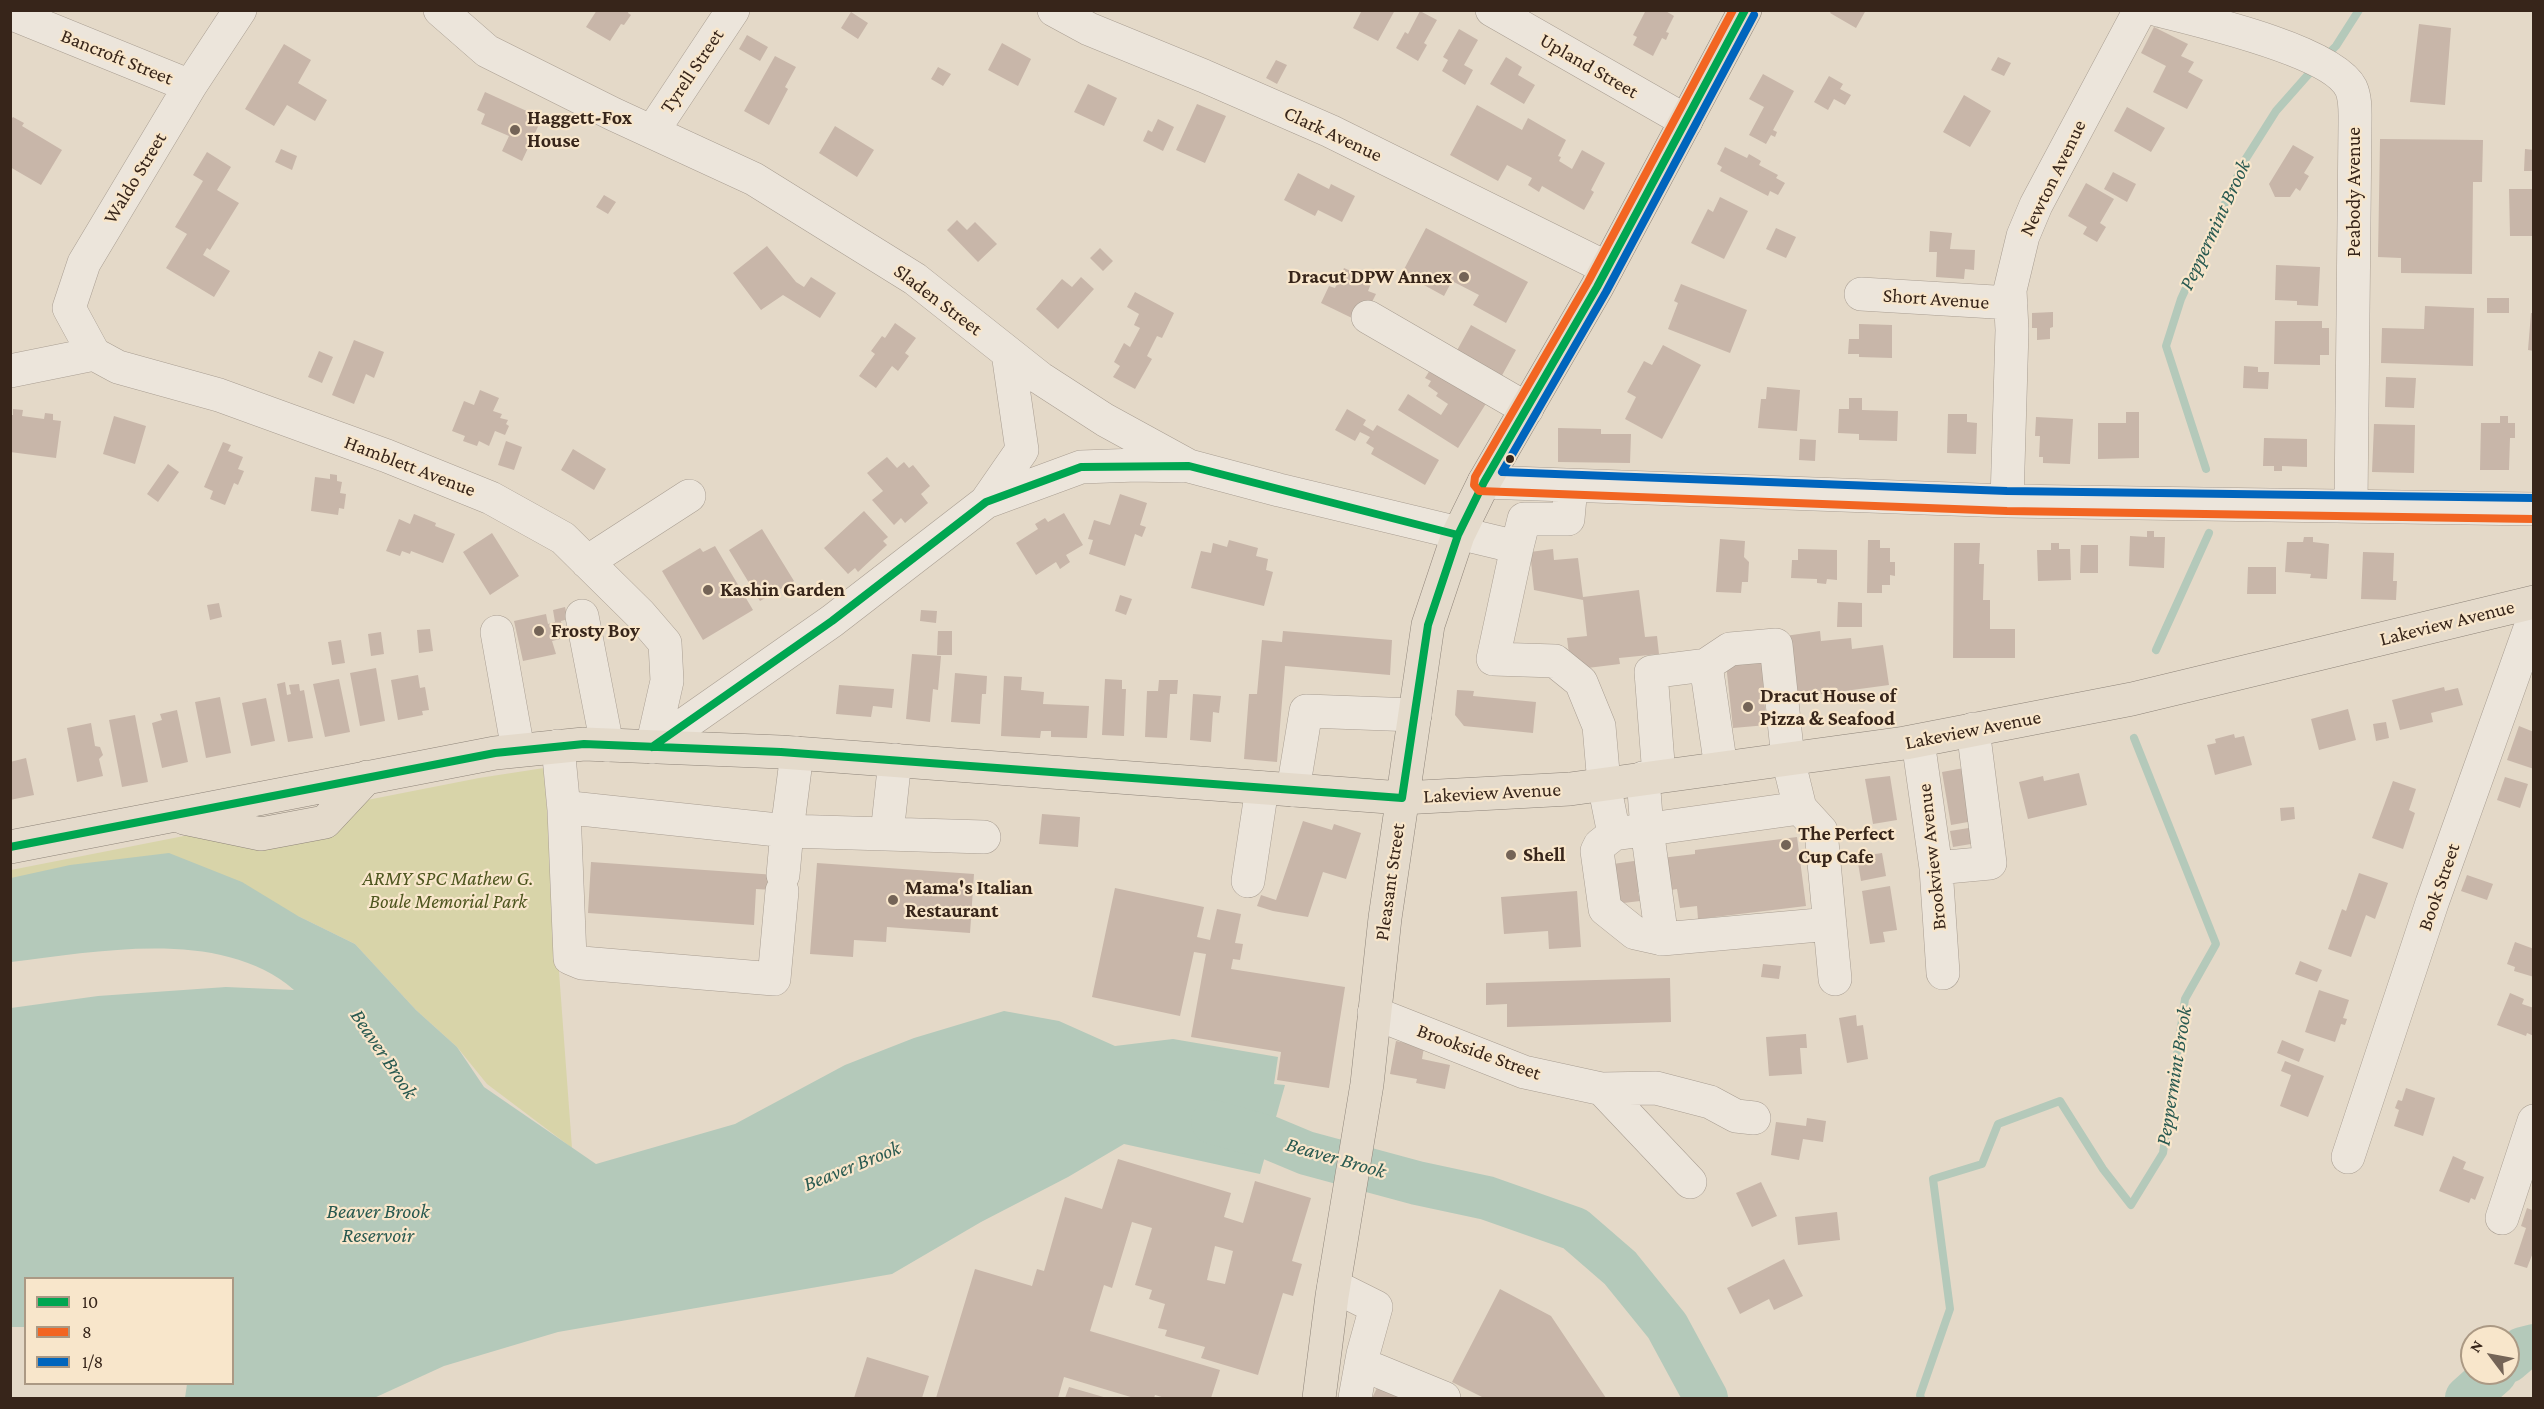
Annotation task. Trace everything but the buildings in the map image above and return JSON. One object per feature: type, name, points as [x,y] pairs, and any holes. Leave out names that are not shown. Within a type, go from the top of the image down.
[{"type":"main road","name":"Pleasant Street","points":[[1319,1398],[1334,1286],[1367,1084],[1402,798],[1428,625],[1458,535],[1484,482],[1607,268],[1745,10]]},
{"type":"main road","name":"Lakeview Avenue","points":[[10,847],[367,777],[518,750],[558,746],[607,745],[797,753],[1402,798],[1570,789],[1918,741],[2132,699],[2534,602]]},
{"type":"street","name":"Waldo Street","points":[[94,354],[69,308],[84,263],[190,86],[240,10]]},
{"type":"street","name":"Sladen Street","points":[[440,10],[487,51],[754,179],[915,279],[1040,378],[1105,420],[1189,466],[1458,535],[1517,547]]},
{"type":"street","name":"Tyrell Street","points":[[652,132],[733,10]]},
{"type":"street","name":"Clark Avenue","points":[[1054,10],[1089,29],[1330,131],[1607,268]]},
{"type":"street","name":"Upland Street","points":[[1492,10],[1686,121]]},
{"type":"street","name":"Newton Avenue","points":[[2007,501],[2010,290],[2023,236],[2036,205],[2140,10]]},
{"type":"street","name":"Peabody Avenue","points":[[2158,10],[2207,22],[2320,62],[2350,88],[2355,124],[2351,506]]},
{"type":"street","name":"Bancroft Street","points":[[10,14],[190,86]]},
{"type":"street","name":"Short Avenue","points":[[1861,294],[2011,303]]},
{"type":"street","points":[[1368,316],[1527,409]]},
{"type":"street","points":[[986,502],[1022,450],[1008,353]]},
{"type":"street","points":[[10,371],[94,354]]},
{"type":"street","name":"Hamblett Avenue","points":[[94,354],[118,367],[219,395],[387,456],[491,498],[563,538],[640,614],[665,643],[667,681],[652,747]]},
{"type":"street","points":[[652,747],[832,621],[986,502],[1081,467],[1189,466]]},
{"type":"street","points":[[1484,482],[2007,501],[2534,509]]},
{"type":"street","points":[[1571,486],[1568,519],[1524,519],[1493,659],[1554,661],[1581,682],[1599,726],[1604,784],[1614,834]]},
{"type":"street","points":[[587,562],[689,496]]},
{"type":"street","points":[[582,616],[607,745]]},
{"type":"street","name":"Book Street","points":[[2348,1157],[2432,903],[2534,617]]},
{"type":"street","points":[[497,632],[518,750]]},
{"type":"street","points":[[1662,939],[1647,829],[1651,777],[1651,672],[1706,665],[1730,649],[1776,645],[1788,759],[1800,808],[1821,831],[1835,979]]},
{"type":"street","points":[[1706,665],[1721,768]]},
{"type":"street","points":[[1248,881],[1277,789],[1306,711],[1415,714]]},
{"type":"street","points":[[1936,868],[1990,864],[1973,729]]},
{"type":"street","name":"Brookview Avenue","points":[[1918,741],[1936,868],[1943,973]]},
{"type":"street","points":[[558,746],[564,810],[570,958],[582,963],[774,979],[787,831],[797,753]]},
{"type":"street","points":[[886,834],[895,760]]},
{"type":"street","points":[[564,810],[571,808],[787,831],[984,837]]},
{"type":"street","points":[[1800,808],[1614,834],[1600,845],[1597,851],[1605,909],[1635,933],[1662,939],[1830,924]]},
{"type":"street","name":"Brookside Street","points":[[1374,1012],[1524,1072],[1602,1089],[1656,1088],[1710,1102],[1736,1116],[1754,1118]]},
{"type":"street","points":[[1602,1089],[1690,1182]]},
{"type":"street","points":[[2502,1218],[2534,1121]]},
{"type":"street","points":[[1334,1286],[1376,1307],[1355,1398]]},
{"type":"street","points":[[1361,1364],[1444,1398]]},
{"type":"green space","name":"ARMY SPC Mathew G. Boule Memorial Park","points":[[544,768],[572,1148],[487,1084],[457,1047],[416,1010],[355,944],[298,916],[11,878],[11,870],[479,778]]},
{"type":"water","name":"Beaver Brook Reservoir","points":[[169,853],[242,882],[298,916],[355,944],[416,1010],[457,1047],[484,1087],[596,1164],[735,1124],[845,1065],[914,1038],[1004,1011],[1059,1021],[1115,1046],[1173,1039],[1278,1057],[1274,1084],[1285,1085],[1260,1174],[1124,1144],[1068,1177],[981,1222],[892,1274],[558,1332],[444,1366],[374,1398],[185,1398],[187,1385],[234,1385],[234,1277],[24,1277],[24,1327],[10,1327],[11,1008],[98,996],[226,987],[294,990],[264,970],[231,958],[195,951],[120,950],[11,962],[11,878],[70,865]]},
{"type":"waterway","name":"Peppermint Brook","points":[[2325,57],[2336,46],[2359,10]]},
{"type":"waterway","name":"Peppermint Brook","points":[[2206,469],[2166,346],[2181,299],[2245,160],[2276,111],[2314,68]]},
{"type":"waterway","name":"Peppermint Brook","points":[[2156,650],[2209,533]]},
{"type":"waterway","name":"Peppermint Brook","points":[[1921,1398],[1920,1395],[1950,1309],[1933,1179],[1982,1164],[1998,1124],[2060,1101],[2103,1169],[2131,1205],[2163,1153],[2185,999],[2216,944],[2134,738]]},
{"type":"waterway","name":"Beaver Brook","points":[[1213,1122],[1270,1138],[1306,1153],[1417,1183],[1487,1198],[1575,1229],[1620,1268],[1667,1326],[1706,1398]]},
{"type":"waterway","name":"Beaver Brook","points":[[2520,1351],[2534,1346]]},
{"type":"waterway","name":"Beaver Brook","points":[[2467,1398],[2482,1385]]},
{"type":"transit line","name":"8","points":[[1733,10],[1588,282],[1475,477],[1474,485],[1479,491],[2007,511],[2534,519]]},
{"type":"transit line","name":"10","points":[[10,847],[495,753],[584,744],[781,752],[1402,798],[1428,625],[1458,535],[1484,482],[1597,287],[1745,10]]},
{"type":"transit line","name":"1/8","points":[[1754,15],[1606,292],[1502,472],[2007,491],[2534,498]]},
{"type":"transit line","name":"10","points":[[652,747],[832,621],[986,502],[1081,467],[1189,466],[1458,535]]},
{"type":"place","name":"Haggett-Fox House","points":[[515,130]]},
{"type":"place","name":"Dracut DPW Annex","points":[[1464,277]]},
{"type":"place","name":"Kashin Garden","points":[[708,590]]},
{"type":"place","name":"Frosty Boy","points":[[539,631]]},
{"type":"place","name":"Dracut House of Pizza & Seafood","points":[[1748,707]]},
{"type":"place","name":"The Perfect Cup Cafe","points":[[1786,845]]},
{"type":"place","name":"Shell","points":[[1511,855]]},
{"type":"place","name":"Mama's Italian Restaurant","points":[[893,900]]}]
